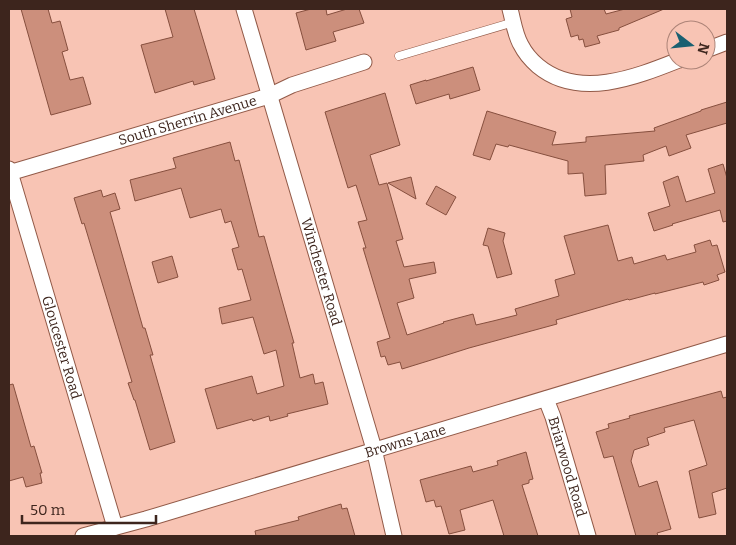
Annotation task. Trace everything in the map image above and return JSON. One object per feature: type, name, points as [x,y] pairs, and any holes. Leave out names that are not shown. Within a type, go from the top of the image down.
[{"type":"street","name":"Winchester Road","points":[[244,9],[374,449],[394,536]]},
{"type":"street","points":[[512,15],[520,45],[530,59],[544,71],[555,76],[580,83],[618,81],[666,65]]},
{"type":"street","name":"South Sherrin Avenue","points":[[9,172],[269,96],[292,85],[364,62]]},
{"type":"street","name":"Gloucester Road","points":[[9,172],[116,531]]},
{"type":"street","name":"Browns Lane","points":[[83,536],[116,531],[374,449],[727,344]]},
{"type":"street","name":"Briarwood Road","points":[[546,399],[553,416],[588,536]]},
{"type":"lane","points":[[399,56],[512,15]]},
{"type":"building","points":[[21,9],[48,9],[52,23],[60,21],[68,50],[62,52],[70,80],[83,77],[91,104],[51,115]]},
{"type":"building","points":[[165,9],[194,9],[215,79],[194,85],[193,81],[155,93],[141,45],[173,37]]},
{"type":"building","points":[[311,9],[326,9],[327,15],[347,9],[359,9],[364,23],[333,32],[336,41],[306,50],[296,13]]},
{"type":"building","points":[[570,9],[604,9],[606,14],[625,9],[664,9],[619,28],[619,30],[597,36],[600,43],[585,47],[583,39],[579,40],[578,35],[571,37],[566,19],[572,17]]},
{"type":"building","points":[[473,67],[480,90],[450,99],[449,94],[416,104],[410,85]]},
{"type":"building","points":[[385,93],[400,145],[370,155],[379,185],[387,183],[403,239],[396,241],[404,267],[434,262],[436,273],[409,279],[414,298],[397,303],[407,335],[473,314],[476,325],[517,315],[515,309],[559,296],[555,280],[575,274],[564,236],[608,225],[618,261],[632,257],[634,264],[665,255],[667,260],[696,252],[694,245],[710,240],[712,246],[717,245],[725,272],[717,275],[719,280],[704,285],[703,282],[628,299],[556,320],[557,324],[402,369],[400,362],[388,365],[385,356],[381,357],[377,342],[390,338],[363,248],[366,248],[358,222],[367,220],[356,185],[348,188],[325,112]]},
{"type":"building","points":[[727,102],[727,123],[686,135],[691,148],[669,156],[666,146],[643,155],[644,161],[605,165],[606,194],[585,196],[583,173],[568,174],[568,161],[509,145],[508,147],[496,144],[490,160],[473,155],[487,111],[556,132],[552,145],[586,142],[586,137],[655,131],[654,128]]},
{"type":"building","points":[[230,142],[235,161],[239,160],[259,237],[264,236],[294,343],[292,343],[300,378],[313,374],[315,384],[323,382],[328,404],[287,414],[288,416],[270,421],[269,416],[217,429],[205,389],[252,376],[257,394],[284,386],[276,350],[264,354],[253,317],[222,324],[219,308],[251,300],[242,269],[238,270],[232,249],[239,247],[231,221],[225,223],[221,209],[190,218],[181,188],[135,201],[130,180],[176,168],[173,158]]},
{"type":"building","points":[[723,164],[727,178],[727,221],[723,222],[720,210],[654,231],[648,213],[670,206],[663,182],[678,176],[686,202],[715,193],[708,169]]},
{"type":"building","points":[[411,177],[416,199],[388,183]]},
{"type":"building","points":[[436,186],[456,197],[446,215],[426,204]]},
{"type":"building","points":[[101,190],[103,197],[115,193],[120,209],[110,212],[143,328],[145,328],[153,355],[150,355],[175,442],[150,450],[128,383],[132,382],[84,223],[82,224],[74,198]]},
{"type":"building","points":[[488,228],[505,233],[503,241],[512,274],[497,278],[488,246],[483,245]]},
{"type":"building","points":[[172,256],[178,277],[158,283],[152,262]]},
{"type":"building","points":[[13,384],[31,447],[34,446],[42,473],[40,473],[42,483],[26,487],[23,477],[9,481],[9,385]]},
{"type":"building","points":[[721,391],[723,398],[727,397],[727,488],[712,493],[716,514],[699,518],[689,471],[707,465],[694,420],[664,428],[665,432],[647,438],[649,445],[634,450],[631,461],[639,487],[657,481],[671,529],[657,533],[658,536],[636,536],[613,456],[604,458],[596,432],[609,428],[608,424],[630,418],[629,416]]},
{"type":"building","points":[[526,452],[533,479],[529,480],[529,483],[522,485],[538,536],[504,536],[493,500],[460,510],[465,530],[449,534],[441,506],[436,507],[434,500],[426,502],[420,480],[471,466],[473,472],[498,465],[497,461]]},
{"type":"building","points":[[341,504],[342,509],[347,508],[355,536],[256,536],[255,531],[299,520],[298,517]]}]
